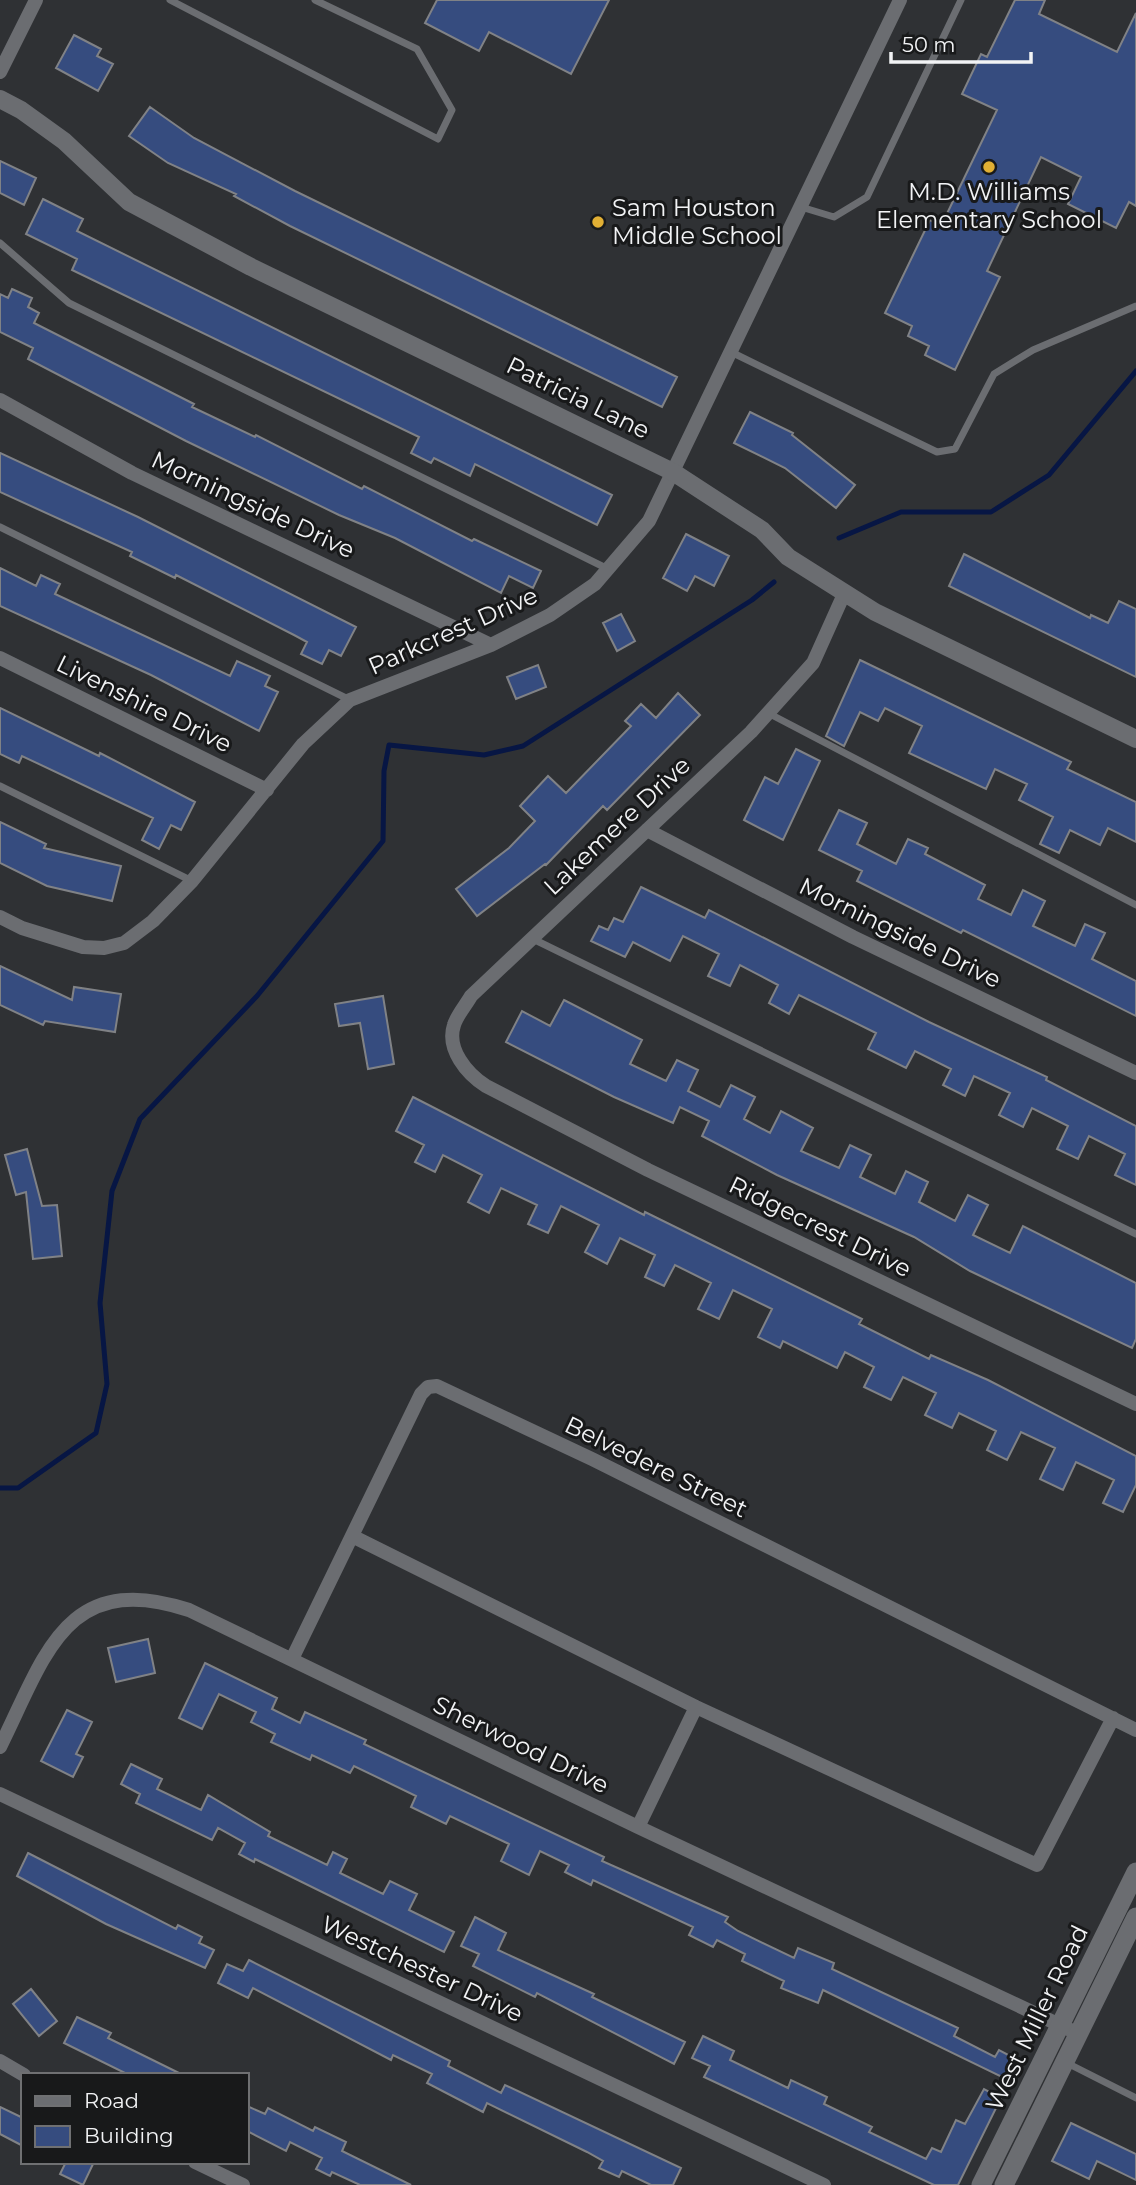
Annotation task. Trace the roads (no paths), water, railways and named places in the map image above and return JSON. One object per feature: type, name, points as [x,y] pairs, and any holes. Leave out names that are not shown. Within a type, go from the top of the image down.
[{"type":"main road","name":"West Miller Road","points":[[981,2185],[1129,1924],[1136,1872]]},
{"type":"main road","name":"West Miller Road","points":[[1004,2185],[1065,2062],[1070,2029]]},
{"type":"street","points":[[0,72],[36,0]]},
{"type":"street","name":"Parkcrest Drive","points":[[0,917],[22,928],[83,947],[104,948],[124,943],[153,921],[192,881],[303,744],[351,700],[491,645],[550,615],[595,584],[649,521],[900,0]]},
{"type":"street","name":"Patricia Lane","points":[[0,99],[64,141],[129,202],[251,267],[673,472],[762,530],[788,557],[875,612],[1136,739]]},
{"type":"street","name":"Morningside Drive","points":[[0,400],[132,473],[491,645]]},
{"type":"street","name":"Lakemere Drive","points":[[486,1086],[470,1076],[453,1045],[453,1026],[471,996],[768,713],[813,663],[844,594]]},
{"type":"street","name":"Livenshire Drive","points":[[0,658],[267,790]]},
{"type":"street","name":"Morningside Drive","points":[[647,830],[853,937],[1136,1073]]},
{"type":"street","name":"Ridgecrest Drive","points":[[486,1086],[660,1176],[1136,1404]]},
{"type":"street","name":"Belvedere Street","points":[[292,1659],[354,1537],[421,1394],[428,1387],[437,1386],[592,1459],[1136,1730]]},
{"type":"street","points":[[354,1537],[696,1707],[1037,1866],[1113,1718]]},
{"type":"street","name":"Sherwood Drive","points":[[0,1747],[61,1629],[93,1607],[122,1600],[158,1600],[189,1610],[638,1827],[1070,2029]]},
{"type":"street","points":[[638,1827],[696,1707]]},
{"type":"street","name":"Westchester Drive","points":[[0,1794],[824,2185]]},
{"type":"street","points":[[0,2061],[21,2073]]},
{"type":"street","points":[[199,2164],[243,2185]]},
{"type":"lane","points":[[170,0],[438,139],[452,110],[417,49],[315,0]]},
{"type":"lane","points":[[800,206],[834,217],[867,197],[961,0]]},
{"type":"lane","points":[[0,243],[69,303],[608,569]]},
{"type":"lane","points":[[731,352],[937,452],[955,449],[994,374],[1033,350],[1136,306]]},
{"type":"lane","points":[[0,527],[351,700]]},
{"type":"lane","points":[[768,713],[1136,905]]},
{"type":"lane","points":[[0,786],[192,881]]},
{"type":"lane","points":[[532,938],[1136,1234]]},
{"type":"lane","points":[[1065,2062],[1136,2098]]},
{"type":"waterway","points":[[839,538],[901,512],[991,512],[1049,475],[1136,371]]},
{"type":"waterway","points":[[0,1488],[18,1488],[96,1433],[107,1384],[100,1303],[112,1191],[140,1119],[257,996],[383,841],[384,771],[389,745],[484,755],[523,746],[752,600],[774,582]]},
{"type":"place","name":"M.D. Williams Elementary School","points":[[989,167]]},
{"type":"place","name":"Sam Houston Middle School","points":[[598,222]]}]
